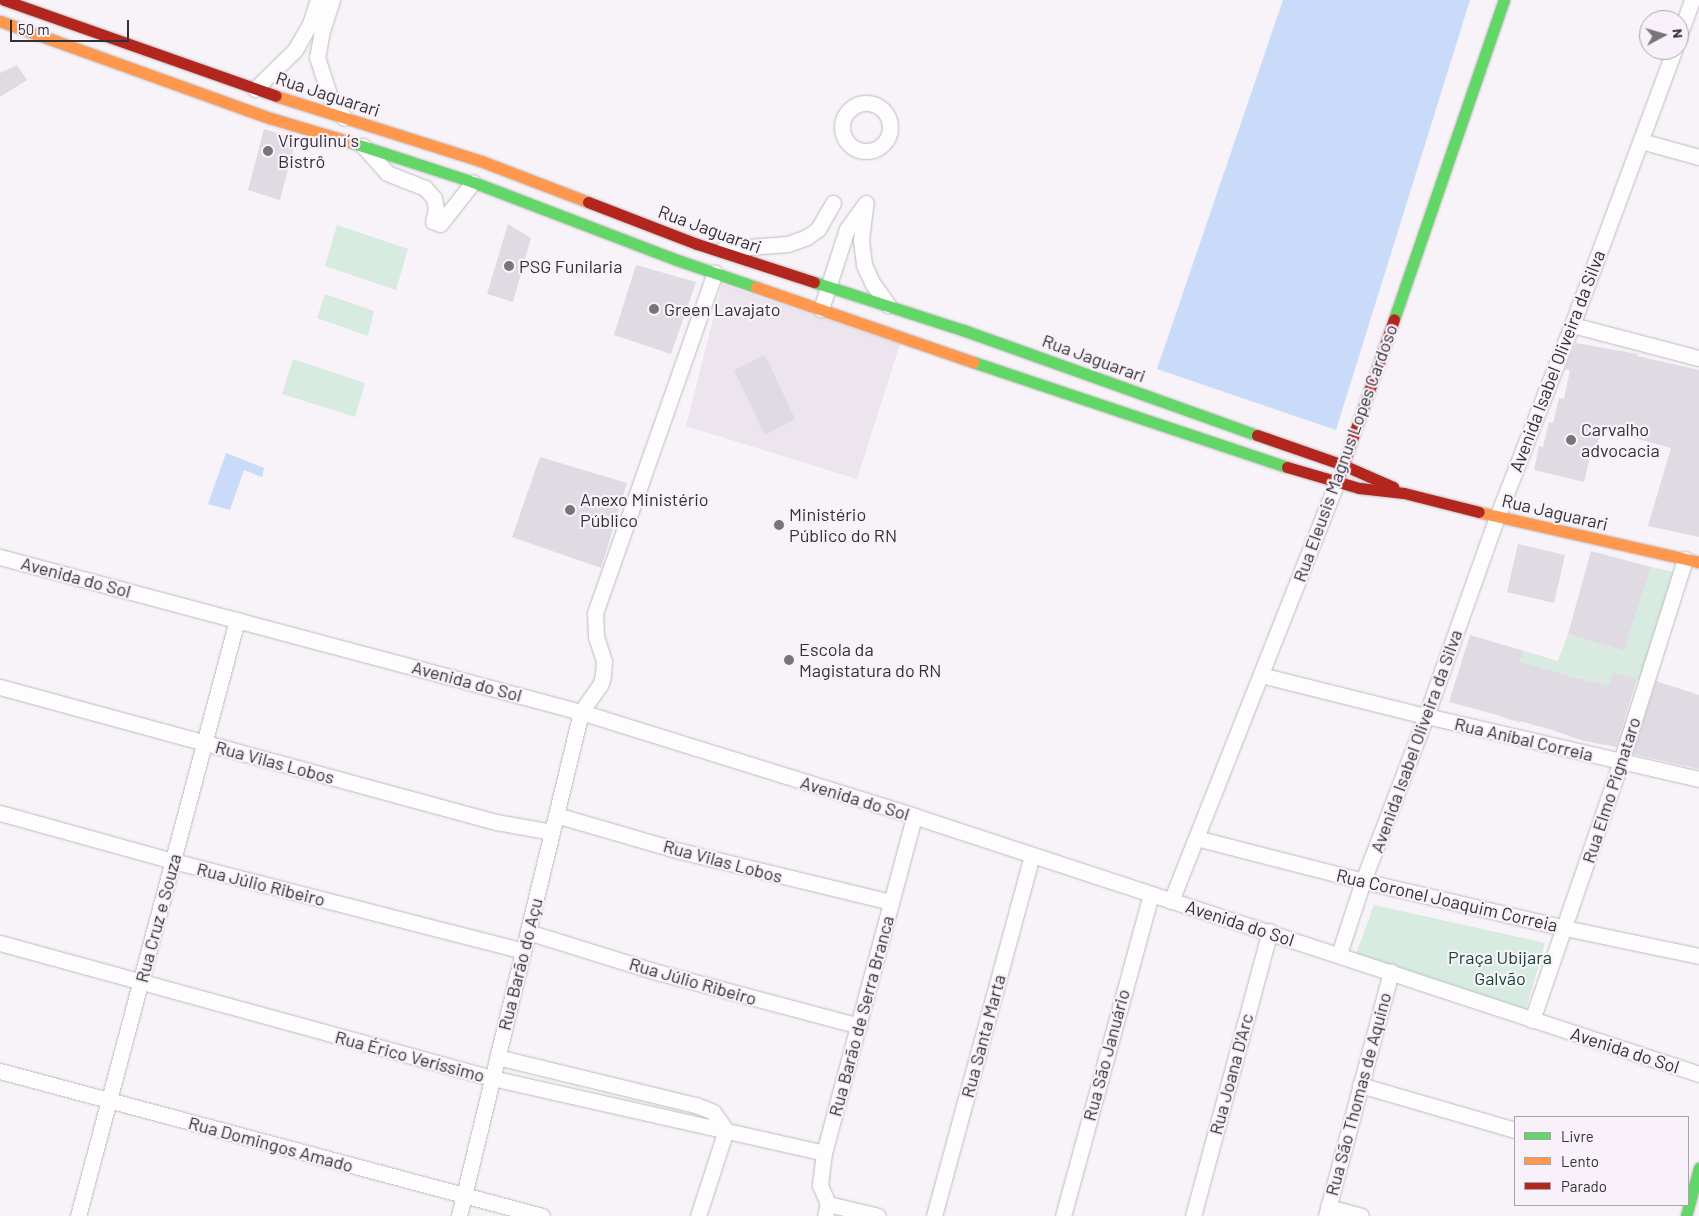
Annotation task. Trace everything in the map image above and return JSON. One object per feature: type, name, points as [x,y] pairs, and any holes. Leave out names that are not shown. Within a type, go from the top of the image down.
[{"type":"main road","name":"Rua Jaguarari","points":[[4,0],[255,89],[481,161],[715,250],[829,288],[888,305],[1343,465],[1383,481],[1404,493]]},
{"type":"main road","name":"Rua Eleusis Magnus Lopes Cardoso","points":[[1337,482],[1504,0]]},
{"type":"main road","name":"Rua Jaguarari","points":[[0,21],[270,118],[362,145],[473,182],[715,272],[1120,413],[1337,482],[1377,492],[1404,493],[1497,518],[1692,560]]},
{"type":"main road","points":[[1689,1201],[1694,1176]]},
{"type":"street","points":[[255,89],[295,50],[310,24],[318,0]]},
{"type":"street","points":[[332,0],[322,30],[318,57],[330,97],[344,118]]},
{"type":"street","points":[[295,50],[318,57]]},
{"type":"street","name":"Avenida Isabel Oliveira da Silva","points":[[1339,954],[1363,881],[1426,716],[1497,518],[1572,325],[1670,60]]},
{"type":"street","points":[[1641,141],[1699,157]]},
{"type":"street","points":[[362,145],[387,173],[425,188],[434,198],[437,223],[473,182]]},
{"type":"street","points":[[715,250],[788,244],[807,237],[818,229],[833,203]]},
{"type":"street","points":[[820,309],[829,288],[847,229],[866,203],[861,240],[864,265],[873,284],[888,305]]},
{"type":"street","name":"Rua Barão do Açu","points":[[458,1216],[581,712],[600,683],[603,675],[604,661],[596,636],[594,622],[600,597],[715,272]]},
{"type":"street","points":[[1572,325],[1699,358]]},
{"type":"street","name":"Rua Eleusis Magnus Lopes Cardoso","points":[[1171,901],[1337,482]]},
{"type":"street","name":"Avenida do Sol","points":[[0,558],[581,712],[914,816],[1151,895],[1270,931],[1532,1020],[1699,1074]]},
{"type":"street","name":"Rua Elmo Pignataro","points":[[1532,1020],[1692,560]]},
{"type":"street","name":"Rua Cruz e Souza","points":[[78,1216],[238,620]]},
{"type":"street","name":"Rua Aníbal Correia","points":[[1262,675],[1426,716],[1699,779]]},
{"type":"street","name":"Rua Vilas Lobos","points":[[0,688],[496,822],[552,832]]},
{"type":"street","name":"Rua Júlio Ribeiro","points":[[0,813],[173,861],[523,951]]},
{"type":"street","name":"Rua Vilas Lobos","points":[[556,815],[680,851],[891,902]]},
{"type":"street","name":"Rua Barão de Serra Branca","points":[[826,1210],[820,1185],[824,1153],[914,816]]},
{"type":"street","name":"Rua Coronel Joaquim Correia","points":[[1196,838],[1363,881],[1565,928],[1699,956]]},
{"type":"street","name":"Rua Santa Marta","points":[[934,1216],[1032,856]]},
{"type":"street","name":"Rua São Januário","points":[[1063,1216],[1151,895]]},
{"type":"street","name":"Rua Joana D'Arc","points":[[1193,1216],[1270,931]]},
{"type":"street","name":"Rua Júlio Ribeiro","points":[[528,932],[653,971],[859,1026]]},
{"type":"street","name":"Rua Érico Veríssimo","points":[[0,943],[140,983],[492,1078],[824,1153]]},
{"type":"street","name":"Rua São Thomas de Aquino","points":[[1327,1212],[1391,972]]},
{"type":"street","points":[[497,1057],[696,1105],[713,1112],[726,1130],[698,1216]]},
{"type":"street","name":"Rua Domingos Amado","points":[[0,1071],[542,1216]]},
{"type":"street","points":[[1360,1085],[1514,1130]]},
{"type":"street","points":[[826,1210],[878,1216]]},
{"type":"street","points":[[1327,1212],[1361,1216]]},
{"type":"shaded area","points":[[722,284],[900,344],[857,479],[686,426]]},
{"type":"green space","points":[[337,225],[408,249],[396,290],[325,266]]},
{"type":"green space","points":[[325,294],[374,311],[368,336],[317,318]]},
{"type":"green space","points":[[293,359],[365,383],[355,417],[282,394]]},
{"type":"green space","points":[[1651,567],[1674,572],[1624,748],[1616,747],[1639,680],[1614,672],[1590,742],[1570,737],[1590,681],[1538,667],[1520,723],[1501,717],[1524,651],[1558,661],[1568,634],[1624,651]]},
{"type":"green space","name":"Praça Ubijara Galvão","points":[[1374,905],[1545,943],[1525,1013],[1355,957]]},
{"type":"water","points":[[1283,0],[1470,0],[1336,430],[1157,369]]},
{"type":"water","points":[[226,453],[264,468],[262,477],[244,470],[230,510],[208,504]]},
{"type":"building","points":[[17,65],[27,80],[0,97],[0,73]]},
{"type":"building","points":[[264,129],[296,139],[280,200],[248,190]]},
{"type":"building","name":"PSG Funilaria","points":[[508,224],[531,238],[513,302],[487,294]]},
{"type":"building","name":"Green Lavajato","points":[[636,265],[696,282],[671,354],[614,335]]},
{"type":"building","points":[[1576,343],[1638,354],[1637,356],[1699,370],[1699,537],[1648,526],[1671,448],[1605,430],[1604,434],[1600,433],[1594,458],[1590,457],[1584,482],[1534,470],[1539,446],[1543,447],[1549,422],[1553,423],[1559,398],[1564,399],[1570,370],[1565,369]]},
{"type":"building","points":[[765,355],[795,419],[765,435],[734,370]]},
{"type":"building","name":"Anexo Ministério Público","points":[[540,457],[627,483],[601,568],[512,537]]},
{"type":"building","points":[[1518,544],[1565,555],[1554,603],[1507,592]]},
{"type":"building","points":[[1591,551],[1651,567],[1624,651],[1568,634]]},
{"type":"building","points":[[1470,635],[1524,651],[1520,662],[1567,675],[1609,686],[1613,672],[1637,679],[1616,747],[1584,741],[1549,729],[1449,702]]},
{"type":"building","points":[[1656,681],[1699,695],[1699,769],[1633,754]]},
{"type":"traffic: fast","points":[[1394,319],[1504,0]]},
{"type":"traffic: fast","points":[[350,142],[473,182],[677,260],[756,287]]},
{"type":"traffic: fast","points":[[814,282],[963,330],[1257,435]]},
{"type":"traffic: fast","points":[[973,362],[1287,467]]},
{"type":"traffic: fast","points":[[1689,1205],[1699,1168]]},
{"type":"traffic: fast","points":[[1686,1216],[1689,1206]]},
{"type":"traffic: slow","points":[[0,21],[270,118],[350,142]]},
{"type":"traffic: slow","points":[[276,96],[481,161],[588,202]]},
{"type":"traffic: slow","points":[[756,287],[973,362]]},
{"type":"traffic: slow","points":[[1479,512],[1699,562]]},
{"type":"traffic: jam","points":[[4,0],[276,96]]},
{"type":"traffic: jam","points":[[588,202],[697,244],[814,282]]},
{"type":"traffic: jam","points":[[1339,477],[1394,319]]},
{"type":"traffic: jam","points":[[1257,435],[1343,465],[1393,487]]},
{"type":"traffic: jam","points":[[1287,467],[1359,488],[1404,493],[1479,512]]},
{"type":"place","name":"Virgulinu´s Bistrô","points":[[268,151]]},
{"type":"place","name":"PSG Funilaria","points":[[509,266]]},
{"type":"place","name":"Green Lavajato","points":[[654,309]]},
{"type":"place","name":"Carvalho advocacia","points":[[1571,440]]},
{"type":"place","name":"Anexo Ministério Público","points":[[570,510]]},
{"type":"place","name":"Ministério Público do RN","points":[[779,525]]},
{"type":"place","name":"Escola da Magistatura do RN","points":[[789,660]]}]
